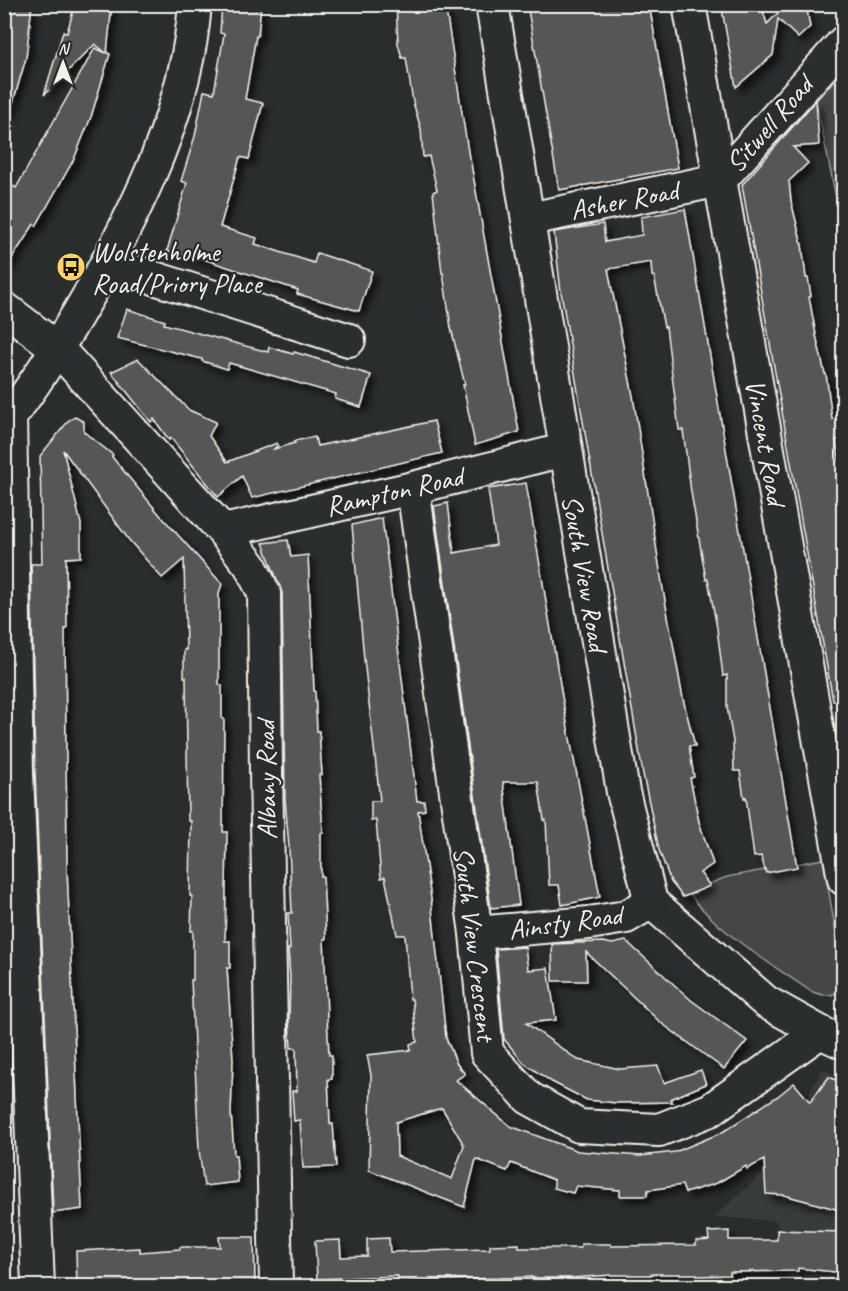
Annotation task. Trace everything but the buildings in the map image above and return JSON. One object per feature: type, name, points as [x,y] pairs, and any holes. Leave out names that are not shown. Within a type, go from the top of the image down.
[{"type":"street","points":[[38,1287],[17,772],[7,422],[58,349],[128,224],[162,147],[188,60],[195,4]]},
{"type":"street","name":"South View Road","points":[[492,4],[564,450],[623,792],[651,902]]},
{"type":"street","name":"Vincent Road","points":[[689,4],[836,794],[843,879]]},
{"type":"street","name":"Sitwell Road","points":[[720,180],[843,42]]},
{"type":"street","name":"Asher Road","points":[[528,219],[720,180]]},
{"type":"street","points":[[107,263],[349,340]]},
{"type":"street","name":"Albany Road","points":[[4,308],[58,349],[223,531],[250,565],[264,593],[276,1287]]},
{"type":"street","name":"Rampton Road","points":[[223,531],[413,488],[564,450]]},
{"type":"street","name":"South View Crescent","points":[[413,488],[476,933],[487,1053],[529,1098],[579,1126],[659,1130],[710,1110],[832,1037]]},
{"type":"street","points":[[651,902],[766,1002],[832,1037]]},
{"type":"street","name":"Ainsty Road","points":[[476,933],[589,923],[626,917],[651,902]]},
{"type":"shaded area","points":[[843,71],[843,231],[816,101]]},
{"type":"shaded area","points":[[823,859],[843,973],[841,987],[834,994],[823,995],[810,991],[762,958],[714,921],[688,892],[727,877]]},
{"type":"shaded area","points":[[823,1068],[843,1080],[843,1286],[788,1286],[777,1221],[714,1217],[775,1162],[832,1117],[808,1095]]},
{"type":"place","name":"Wolstenholme Road/Priory Place","points":[[71,267]]}]
